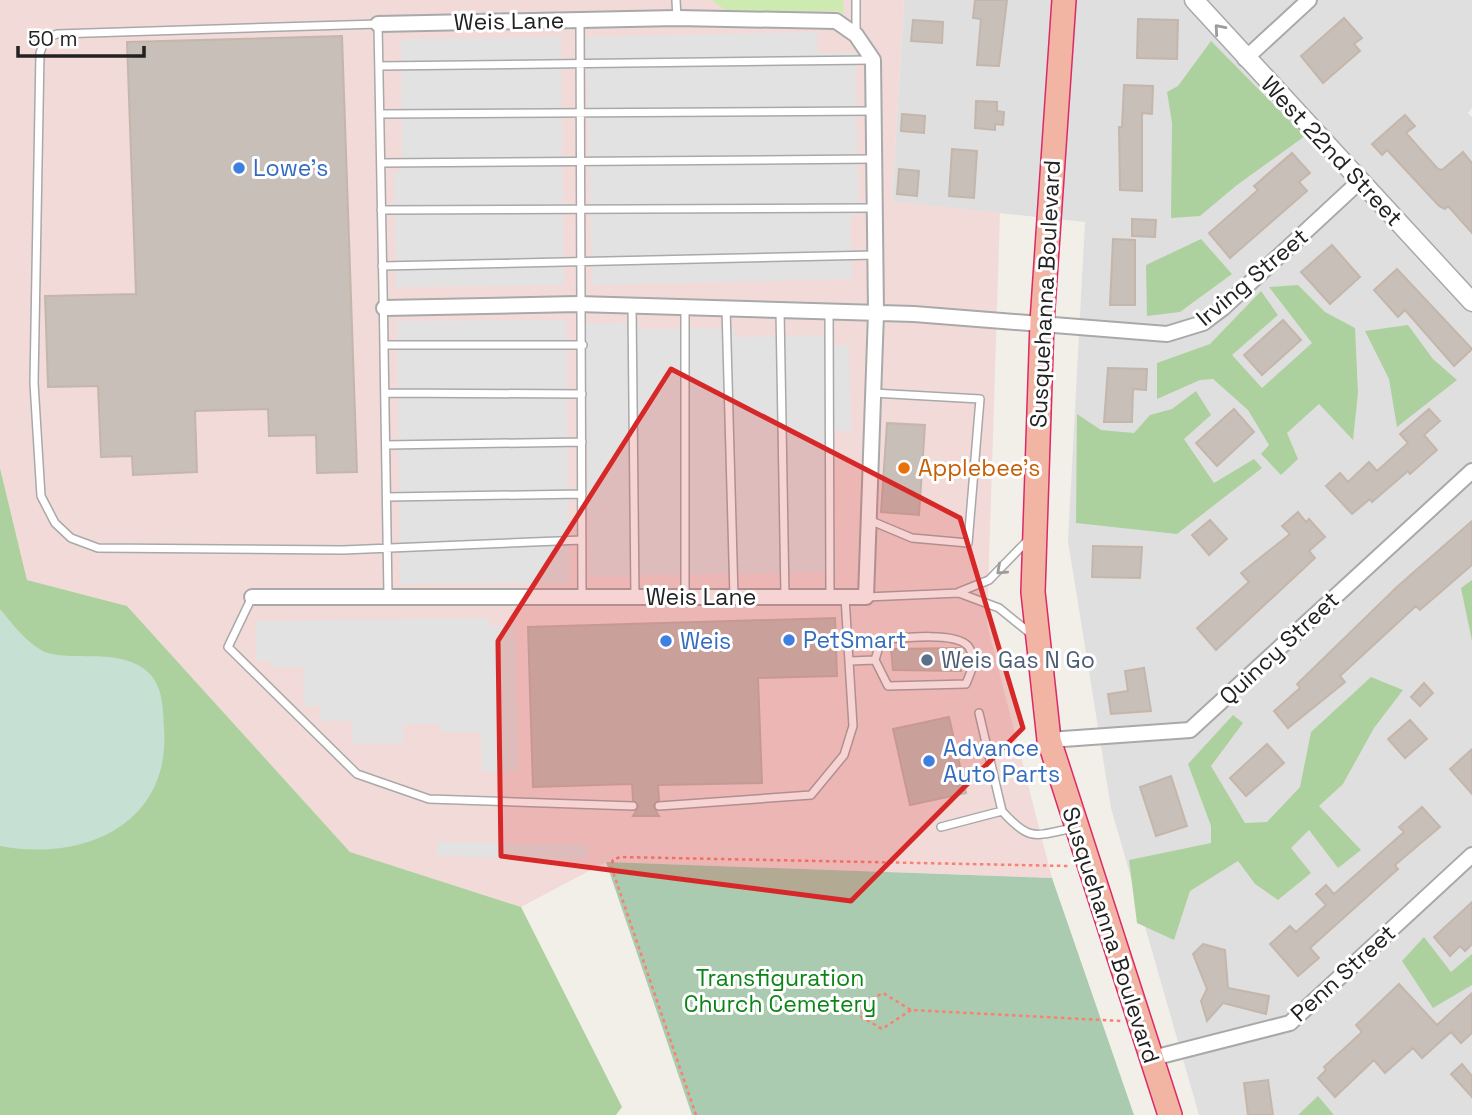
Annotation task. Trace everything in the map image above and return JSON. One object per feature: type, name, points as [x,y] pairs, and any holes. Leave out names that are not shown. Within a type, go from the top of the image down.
[{"type":"highway","name":"Susquehanna Boulevard","points":[[1064,0],[1042,322],[1033,592],[1049,740],[1149,1059],[1170,1115]]},
{"type":"street","name":"West 22nd Street","points":[[1194,0],[1245,59],[1361,180],[1472,302]]},
{"type":"street","points":[[1245,59],[1310,0]]},
{"type":"street","name":"Weis Lane","points":[[379,24],[677,18],[835,21],[856,35]]},
{"type":"street","points":[[856,35],[873,60],[876,313],[866,597]]},
{"type":"street","name":"Irving Street","points":[[1042,322],[1154,334],[1192,328],[1223,308],[1361,180]]},
{"type":"street","points":[[384,308],[632,305],[876,313],[1042,322]]},
{"type":"street","name":"Quincy Street","points":[[1049,740],[1189,730],[1472,471]]},
{"type":"street","name":"Weis Lane","points":[[252,597],[866,597]]},
{"type":"street","name":"Penn Street","points":[[1149,1059],[1290,1023],[1472,855]]},
{"type":"lane","points":[[676,0],[677,18]]},
{"type":"lane","points":[[856,0],[856,35]]},
{"type":"lane","points":[[580,20],[582,596]]},
{"type":"lane","points":[[388,596],[388,547],[386,445],[386,393],[379,24],[57,34],[45,39],[40,53],[34,383],[41,496],[55,523],[71,538],[98,548],[343,551],[388,547],[582,540]]},
{"type":"lane","points":[[379,66],[873,60]]},
{"type":"lane","points":[[380,114],[873,111]]},
{"type":"lane","points":[[381,163],[874,159]]},
{"type":"lane","points":[[381,211],[874,208]]},
{"type":"lane","points":[[382,266],[875,255]]},
{"type":"lane","points":[[632,305],[635,597]]},
{"type":"lane","points":[[685,307],[685,597]]},
{"type":"lane","points":[[726,308],[734,597]]},
{"type":"lane","points":[[780,310],[785,597]]},
{"type":"lane","points":[[829,312],[830,597]]},
{"type":"lane","points":[[385,345],[583,345]]},
{"type":"lane","points":[[386,393],[582,394]]},
{"type":"lane","points":[[869,520],[912,538],[968,543],[980,398],[873,393]]},
{"type":"lane","points":[[386,445],[582,442]]},
{"type":"lane","points":[[387,497],[582,494]]},
{"type":"lane","points":[[866,597],[959,593],[989,580],[1034,534]]},
{"type":"lane","points":[[959,593],[999,608],[1038,640]]},
{"type":"lane","points":[[252,597],[228,647],[357,774],[429,799],[633,806]]},
{"type":"lane","points":[[659,806],[811,795],[844,755],[853,726],[845,597]]},
{"type":"lane","points":[[909,637],[954,638],[967,644],[975,661],[966,684],[888,686],[875,660],[881,640],[909,637]]},
{"type":"lane","points":[[850,661],[875,660]]},
{"type":"lane","points":[[979,713],[1002,811],[1021,832],[1038,835],[1077,828]]},
{"type":"lane","points":[[941,827],[1002,811]]},
{"type":"path","points":[[696,1115],[611,866],[613,860],[634,857],[1089,866]]},
{"type":"path","points":[[911,1010],[882,1029],[860,1016],[860,1005],[883,993],[911,1010],[1138,1022]]},
{"type":"highlighted area","points":[[671,369],[960,518],[1023,728],[851,901],[501,856],[498,641]]},
{"type":"shaded area","points":[[0,0],[904,0],[892,201],[1000,213],[987,624],[1052,878],[606,862],[521,907],[350,852],[127,606],[27,580],[0,468]]},
{"type":"shaded area","points":[[904,0],[1472,0],[1472,108],[1468,113],[1472,117],[1472,1115],[1199,1115],[1111,808],[1068,541],[1085,222],[892,202]]},
{"type":"shaded area","points":[[817,32],[818,53],[855,52],[859,215],[850,216],[852,279],[592,285],[586,37]]},
{"type":"shaded area","points":[[561,37],[564,285],[396,287],[394,172],[402,171],[401,39]]},
{"type":"shaded area","points":[[566,320],[569,583],[400,584],[397,321]]},
{"type":"shaded area","points":[[638,323],[639,329],[734,328],[735,337],[833,335],[833,345],[849,345],[851,431],[833,431],[836,572],[590,576],[585,324]]},
{"type":"shaded area","points":[[489,618],[489,626],[515,625],[518,772],[482,772],[481,732],[441,732],[440,724],[403,724],[403,744],[353,744],[352,721],[321,721],[320,706],[304,706],[303,667],[271,668],[270,660],[256,661],[256,621]]},
{"type":"shaded area","points":[[437,842],[588,845],[587,859],[437,856]]},
{"type":"green space","points":[[711,0],[843,0],[844,14],[836,11],[728,12]]},
{"type":"green space","points":[[1211,41],[1305,136],[1237,185],[1200,216],[1171,218],[1172,123],[1167,92],[1178,86]]},
{"type":"green space","points":[[1201,239],[1232,274],[1180,312],[1147,316],[1146,265]]},
{"type":"green space","points":[[1298,285],[1325,312],[1355,328],[1358,393],[1353,440],[1319,404],[1287,433],[1298,459],[1281,475],[1261,454],[1269,445],[1248,410],[1213,379],[1200,380],[1157,399],[1157,363],[1210,344],[1261,291],[1278,315],[1232,355],[1262,388],[1312,343],[1269,287]]},
{"type":"green space","points":[[1408,325],[1433,359],[1457,380],[1397,427],[1389,379],[1365,331]]},
{"type":"green space","points":[[1196,391],[1211,415],[1184,439],[1214,483],[1254,459],[1262,468],[1177,534],[1076,523],[1077,414],[1101,430],[1134,433],[1150,415],[1172,409]]},
{"type":"green space","points":[[0,468],[27,580],[127,606],[350,852],[521,907],[622,1107],[616,1115],[0,1115]]},
{"type":"green space","points":[[1472,580],[1472,641],[1461,588]]},
{"type":"green space","points":[[0,609],[24,636],[41,650],[64,656],[123,660],[149,673],[157,685],[164,728],[162,762],[153,790],[137,812],[116,829],[90,841],[62,848],[31,850],[0,846]]},
{"type":"green space","points":[[1371,677],[1403,690],[1374,728],[1343,784],[1319,806],[1361,850],[1338,868],[1309,830],[1291,848],[1311,873],[1278,900],[1255,884],[1238,861],[1190,891],[1174,940],[1137,923],[1129,860],[1211,843],[1211,826],[1188,764],[1233,715],[1243,723],[1211,766],[1245,823],[1267,822],[1300,787],[1311,732]]},
{"type":"green space","name":"Transfiguration Church Cemetery","points":[[606,862],[1052,878],[1134,1115],[692,1115]]},
{"type":"green space","points":[[1424,937],[1451,972],[1472,954],[1472,985],[1433,1008],[1402,961]]},
{"type":"green space","points":[[1318,1096],[1334,1115],[1298,1115]]},
{"type":"building","points":[[975,0],[1007,0],[999,66],[977,65],[981,19],[973,18]]},
{"type":"building","points":[[1344,18],[1362,38],[1354,44],[1360,51],[1323,83],[1301,56]]},
{"type":"building","points":[[1138,19],[1178,20],[1177,59],[1137,58]]},
{"type":"building","points":[[913,20],[943,22],[942,43],[911,41]]},
{"type":"building","name":"Lowe's","points":[[342,36],[357,472],[317,473],[316,435],[269,436],[268,409],[195,411],[197,472],[133,475],[132,456],[101,457],[98,386],[48,387],[45,296],[136,294],[127,42]]},
{"type":"building","points":[[1124,85],[1153,86],[1152,114],[1142,113],[1142,191],[1120,190],[1119,127],[1122,127]]},
{"type":"building","points":[[976,101],[997,102],[997,111],[1004,112],[1003,125],[995,124],[995,130],[975,128]]},
{"type":"building","points":[[902,114],[925,116],[924,133],[901,131]]},
{"type":"building","points":[[1405,115],[1415,126],[1406,133],[1438,169],[1442,170],[1463,152],[1472,163],[1472,233],[1448,206],[1445,209],[1439,206],[1387,150],[1382,155],[1372,144]]},
{"type":"building","points":[[952,149],[977,151],[974,198],[949,196]]},
{"type":"building","points":[[1292,153],[1310,173],[1299,182],[1307,191],[1230,258],[1209,233],[1258,190],[1254,186]]},
{"type":"building","points":[[899,169],[919,171],[917,196],[897,194]]},
{"type":"building","points":[[1132,219],[1156,220],[1155,237],[1132,236]]},
{"type":"building","points":[[1113,239],[1135,240],[1135,305],[1110,305]]},
{"type":"building","points":[[1332,245],[1360,277],[1330,304],[1301,272]]},
{"type":"building","points":[[1397,269],[1472,349],[1454,366],[1405,310],[1398,317],[1374,290]]},
{"type":"building","points":[[1283,320],[1301,340],[1262,375],[1244,355]]},
{"type":"building","points":[[1108,368],[1147,369],[1146,390],[1133,389],[1132,422],[1104,422]]},
{"type":"building","points":[[1234,409],[1254,432],[1217,466],[1196,443]]},
{"type":"building","points":[[1429,409],[1440,421],[1424,435],[1437,450],[1410,474],[1408,471],[1372,502],[1370,499],[1352,514],[1326,486],[1340,473],[1348,482],[1369,462],[1377,471],[1408,443],[1400,434]]},
{"type":"building","points":[[887,423],[925,425],[919,515],[881,512]]},
{"type":"building","points":[[1298,512],[1306,522],[1309,519],[1325,537],[1309,551],[1315,558],[1216,650],[1197,628],[1249,582],[1241,573],[1290,534],[1282,526]]},
{"type":"building","points":[[1210,520],[1227,539],[1209,555],[1192,535]]},
{"type":"building","points":[[1472,521],[1472,565],[1420,610],[1416,606],[1340,676],[1345,682],[1288,728],[1274,711],[1300,688],[1297,684],[1398,586]]},
{"type":"building","points":[[1093,546],[1142,547],[1140,578],[1092,577]]},
{"type":"building","points":[[835,618],[837,676],[758,678],[762,783],[658,785],[659,800],[653,806],[659,816],[633,816],[639,806],[633,800],[632,784],[533,787],[528,627]]},
{"type":"building","name":"Weis Gas N Go","points":[[960,648],[961,671],[893,670],[891,649]]},
{"type":"building","points":[[1144,668],[1151,711],[1111,714],[1108,694],[1128,691],[1125,671]]},
{"type":"building","points":[[1424,683],[1433,693],[1420,706],[1411,697]]},
{"type":"building","name":"Advance Auto Parts","points":[[949,717],[966,793],[910,805],[893,729]]},
{"type":"building","points":[[1410,720],[1427,739],[1405,758],[1388,739]]},
{"type":"building","points":[[1267,744],[1284,763],[1246,796],[1230,778]]},
{"type":"building","points":[[1472,749],[1472,794],[1450,769]]},
{"type":"building","points":[[1171,776],[1187,826],[1156,836],[1140,787]]},
{"type":"building","points":[[1422,807],[1440,827],[1395,865],[1398,869],[1310,948],[1319,958],[1298,976],[1270,944],[1290,926],[1296,932],[1326,905],[1316,894],[1326,885],[1334,894],[1404,832],[1399,827]]},
{"type":"building","points":[[1472,902],[1472,944],[1465,951],[1460,946],[1450,956],[1434,937]]},
{"type":"building","points":[[1203,944],[1225,950],[1228,988],[1269,996],[1266,1014],[1223,1003],[1207,1021],[1201,1001],[1207,989],[1193,954]]},
{"type":"building","points":[[1399,984],[1437,1025],[1472,993],[1472,1033],[1461,1043],[1451,1032],[1422,1058],[1413,1048],[1385,1073],[1374,1060],[1335,1097],[1318,1078],[1326,1070],[1324,1067],[1362,1032],[1356,1025]]},
{"type":"building","points":[[1462,1064],[1472,1076],[1472,1097],[1451,1074]]},
{"type":"building","points":[[1268,1080],[1273,1115],[1248,1115],[1244,1083]]},
{"type":"place","name":"Lowe's","points":[[239,168]]},
{"type":"place","name":"Applebee's","points":[[904,468]]},
{"type":"place","name":"PetSmart","points":[[789,640]]},
{"type":"place","name":"Weis","points":[[666,641]]},
{"type":"place","name":"Weis Gas N Go","points":[[927,660]]},
{"type":"place","name":"Advance Auto Parts","points":[[929,761]]}]
